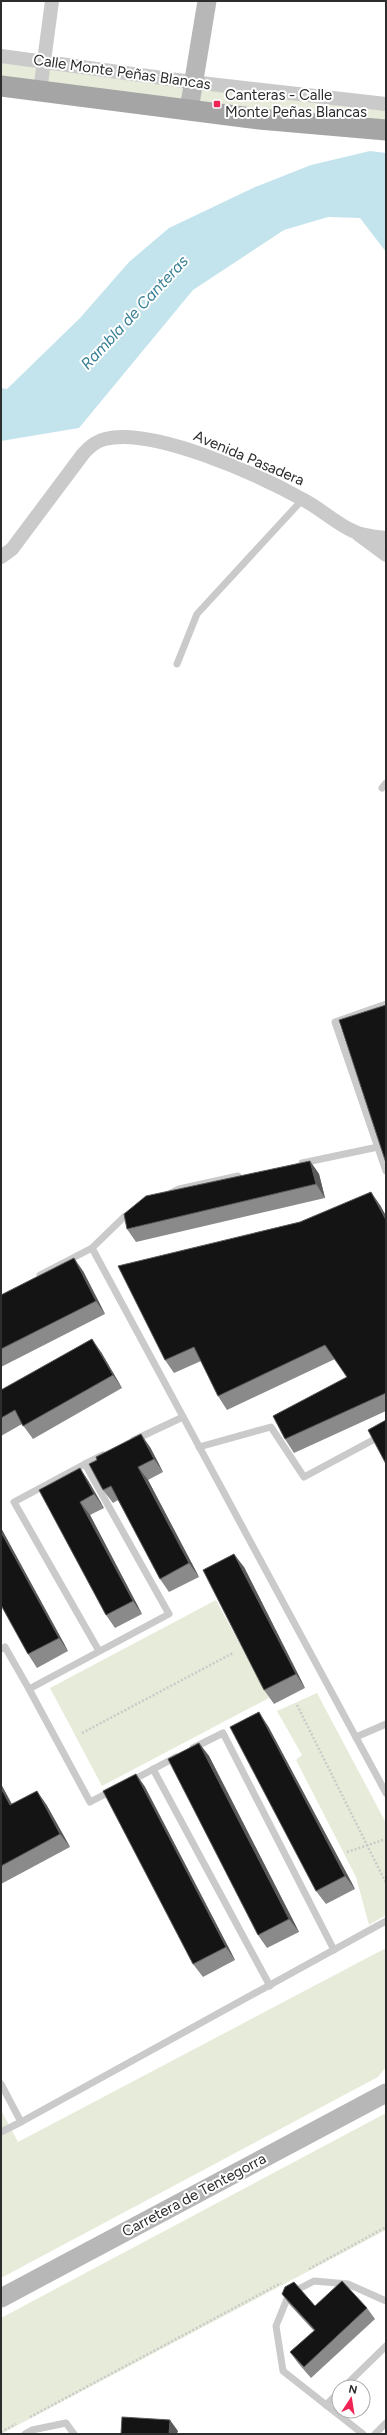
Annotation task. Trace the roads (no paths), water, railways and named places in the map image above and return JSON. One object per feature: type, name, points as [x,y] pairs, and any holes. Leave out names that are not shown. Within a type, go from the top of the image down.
[{"type":"main road","points":[[189,110],[192,82],[207,1]]},
{"type":"main road","name":"Calle Monte Peñas Blancas","points":[[1,86],[259,119],[386,130]]},
{"type":"main road","name":"Carretera de Tentegorra","points":[[1,2298],[386,2092]]},
{"type":"street","points":[[40,91],[52,1]]},
{"type":"street","name":"Calle Monte Peñas Blancas","points":[[1,56],[192,82],[386,104]]},
{"type":"street","name":"Avenida Pasadera","points":[[1,557],[12,549],[83,454],[93,444],[105,439],[135,437],[182,448],[244,471],[303,499],[354,531],[386,538]]},
{"type":"street","points":[[354,531],[386,555]]},
{"type":"lane","points":[[177,664],[197,614],[303,499]]},
{"type":"lane","points":[[386,1004],[335,1022],[386,1171]]},
{"type":"lane","points":[[294,1165],[378,1148]]},
{"type":"lane","points":[[158,1199],[179,1189],[248,1174]]},
{"type":"lane","points":[[36,1277],[92,1248],[124,1217],[138,1210]]},
{"type":"lane","points":[[92,1248],[386,1793]]},
{"type":"lane","points":[[127,1444],[183,1417]]},
{"type":"lane","points":[[199,1447],[271,1427],[304,1477],[386,1434]]},
{"type":"lane","points":[[99,1650],[14,1502],[85,1464],[113,1451]]},
{"type":"lane","points":[[29,1688],[169,1614],[85,1464]]},
{"type":"lane","points":[[1,1649],[5,1647],[29,1688],[90,1802],[118,1787]]},
{"type":"lane","points":[[356,1737],[386,1724]]},
{"type":"lane","points":[[125,1783],[223,1733],[334,1950]]},
{"type":"lane","points":[[153,1769],[270,1986]]},
{"type":"lane","points":[[1,2132],[270,1986],[386,1921]]},
{"type":"lane","points":[[1,2084],[21,2122]]},
{"type":"lane","points":[[363,2434],[283,2371],[276,2326],[289,2294],[314,2281],[348,2284],[386,2301]]},
{"type":"lane","points":[[352,2379],[386,2346]]},
{"type":"lane","points":[[326,2405],[331,2400]]},
{"type":"lane","points":[[25,2434],[32,2430],[66,2423],[74,2434]]},
{"type":"lane","points":[[375,2434],[386,2423]]},
{"type":"water","name":"Rambla de Canteras","points":[[370,151],[386,153],[386,252],[360,218],[328,217],[284,230],[193,290],[79,428],[1,441],[1,388],[7,389],[80,318],[129,262],[169,228],[253,188],[311,165]]},
{"type":"place","name":"Canteras - Calle Monte Peñas Blancas","points":[[217,104]]}]
